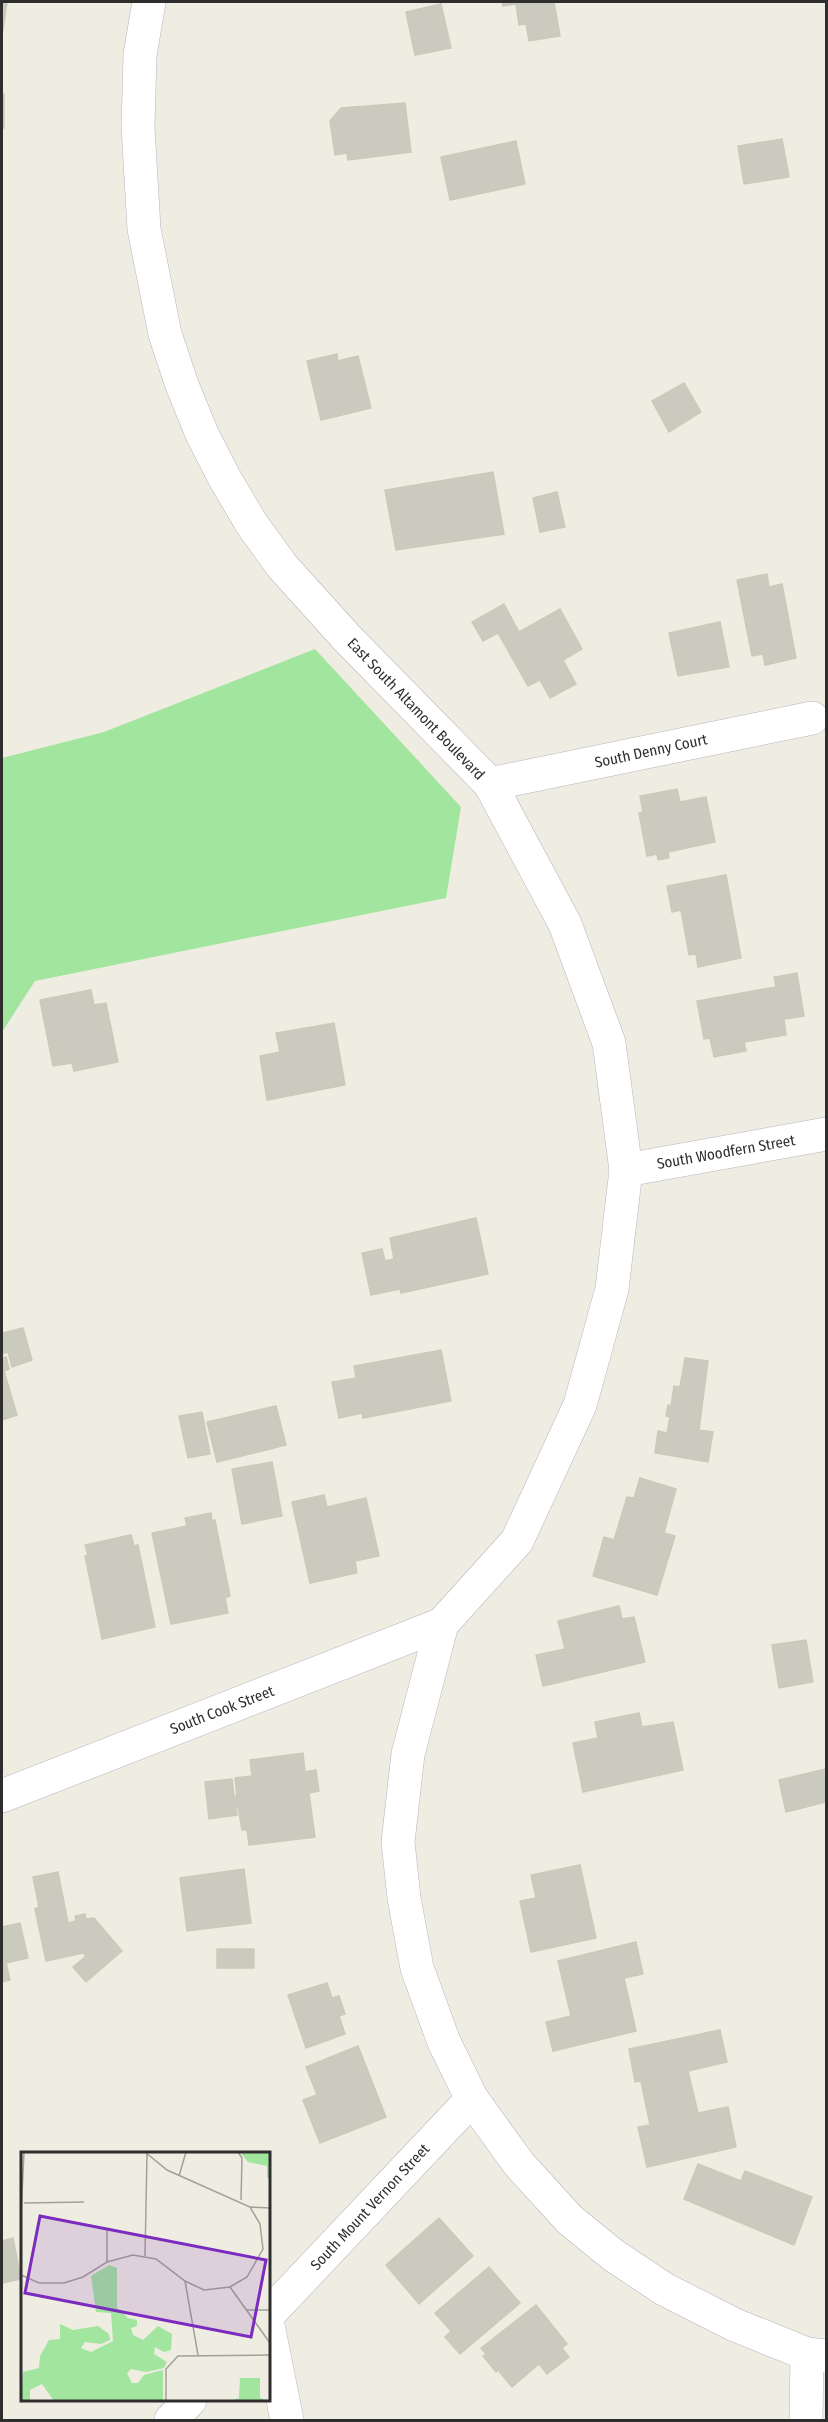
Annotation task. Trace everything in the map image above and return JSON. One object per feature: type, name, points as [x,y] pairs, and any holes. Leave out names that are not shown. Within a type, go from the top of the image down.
[{"type":"street","name":"East South Altamont Boulevard","points":[[148,2],[140,55],[138,127],[144,229],[165,333],[182,385],[202,434],[251,523],[282,566],[346,637],[490,784],[565,924],[609,1043],[626,1170],[612,1289],[580,1405],[517,1541],[442,1624],[408,1754],[398,1842],[404,1898],[417,1968],[444,2042],[472,2099],[519,2164],[570,2220],[613,2255],[664,2289],[725,2320],[817,2355]]},
{"type":"street","name":"South Denny Court","points":[[490,784],[812,718]]},
{"type":"street","name":"South Woodfern Street","points":[[626,1170],[826,1134]]},
{"type":"street","name":"South Cook Street","points":[[2,1796],[442,1624]]},
{"type":"street","name":"South Mount Vernon Street","points":[[270,2313],[472,2099]]},
{"type":"street","points":[[270,2335],[287,2421]]},
{"type":"street","points":[[806,2421],[817,2355]]},
{"type":"street","points":[[171,2421],[189,2401]]},
{"type":"green space","points":[[315,649],[461,807],[446,898],[35,981],[2,1032],[2,758],[104,732]]},
{"type":"building","points":[[2,2],[7,2],[3,30],[2,29]]},
{"type":"building","points":[[502,2],[554,2],[560,36],[529,41],[526,24],[519,25],[516,4],[503,6]]},
{"type":"building","points":[[441,4],[451,48],[415,55],[406,12]]},
{"type":"building","points":[[2,94],[4,94],[4,128],[2,128]]},
{"type":"building","points":[[405,103],[411,152],[348,160],[347,153],[335,155],[330,121],[341,108]]},
{"type":"building","points":[[782,139],[789,177],[744,184],[738,146]]},
{"type":"building","points":[[516,141],[525,184],[450,200],[441,157]]},
{"type":"building","points":[[337,354],[338,361],[358,356],[371,408],[321,420],[307,361]]},
{"type":"building","points":[[684,383],[701,412],[669,432],[652,401]]},
{"type":"building","points":[[493,472],[504,534],[396,550],[385,490]]},
{"type":"building","points":[[557,492],[565,527],[540,532],[533,498]]},
{"type":"building","points":[[767,574],[769,587],[782,584],[796,658],[765,665],[763,654],[752,656],[737,580]]},
{"type":"building","points":[[504,604],[519,632],[560,609],[582,649],[563,660],[576,684],[550,698],[540,680],[528,686],[498,633],[483,641],[472,622]]},
{"type":"building","points":[[720,622],[729,667],[678,676],[669,633]]},
{"type":"building","points":[[677,789],[680,802],[706,797],[715,842],[668,852],[669,858],[658,860],[657,854],[647,856],[639,813],[643,812],[640,796]]},
{"type":"building","points":[[726,875],[741,958],[698,967],[696,954],[689,955],[681,910],[672,912],[667,886]]},
{"type":"building","points":[[797,973],[804,1016],[784,1019],[786,1035],[744,1042],[746,1051],[714,1057],[710,1038],[704,1039],[697,1001],[776,987],[774,977]]},
{"type":"building","points":[[91,990],[94,1005],[106,1003],[118,1062],[74,1071],[72,1063],[53,1066],[40,1000]]},
{"type":"building","points":[[334,1023],[345,1085],[267,1100],[260,1056],[280,1052],[276,1033]]},
{"type":"building","points":[[476,1218],[488,1274],[401,1293],[400,1289],[371,1295],[362,1253],[382,1249],[385,1261],[394,1259],[390,1238]]},
{"type":"building","points":[[23,1328],[32,1360],[12,1367],[8,1352],[2,1354],[2,1330],[3,1333]]},
{"type":"building","points":[[441,1350],[451,1401],[363,1418],[362,1413],[339,1418],[332,1382],[356,1378],[354,1366]]},
{"type":"building","points":[[6,1357],[9,1369],[4,1371],[17,1415],[2,1420],[2,1358]]},
{"type":"building","points":[[685,1358],[708,1361],[699,1430],[713,1432],[708,1462],[655,1453],[658,1431],[667,1433],[670,1417],[666,1416],[668,1405],[671,1406],[674,1386],[680,1387]]},
{"type":"building","points":[[276,1406],[286,1445],[217,1462],[207,1422]]},
{"type":"building","points":[[202,1412],[210,1454],[188,1458],[179,1416]]},
{"type":"building","points":[[272,1462],[282,1516],[242,1524],[232,1469]]},
{"type":"building","points":[[640,1478],[676,1489],[664,1533],[675,1536],[657,1595],[593,1576],[604,1537],[614,1540],[627,1497],[634,1498]]},
{"type":"building","points":[[324,1495],[327,1507],[366,1498],[379,1556],[355,1561],[357,1573],[310,1583],[292,1502]]},
{"type":"building","points":[[211,1513],[212,1521],[215,1520],[230,1596],[225,1598],[228,1613],[171,1624],[152,1533],[187,1526],[185,1518]]},
{"type":"building","points":[[131,1535],[134,1546],[138,1545],[155,1627],[102,1639],[85,1556],[88,1555],[85,1545]]},
{"type":"building","points":[[619,1606],[622,1619],[634,1617],[645,1662],[543,1686],[536,1655],[565,1649],[558,1621]]},
{"type":"building","points":[[806,1640],[813,1682],[779,1688],[772,1645]]},
{"type":"building","points":[[639,1713],[642,1727],[673,1722],[683,1770],[583,1792],[573,1743],[598,1738],[595,1722]]},
{"type":"building","points":[[303,1753],[305,1772],[316,1770],[319,1791],[309,1793],[315,1837],[249,1845],[247,1830],[242,1830],[238,1807],[236,1808],[237,1815],[209,1819],[205,1782],[232,1779],[234,1796],[237,1796],[235,1778],[252,1776],[250,1760]]},
{"type":"building","points":[[826,1769],[826,1802],[786,1812],[779,1780]]},
{"type":"building","points":[[580,1865],[596,1938],[531,1952],[520,1901],[536,1898],[531,1875]]},
{"type":"building","points":[[244,1869],[251,1923],[187,1931],[180,1878]]},
{"type":"building","points":[[58,1872],[68,1923],[76,1921],[75,1916],[85,1914],[86,1919],[94,1918],[122,1951],[86,1982],[73,1967],[86,1956],[83,1953],[46,1961],[35,1909],[39,1907],[33,1877]]},
{"type":"building","points":[[20,1923],[28,1958],[6,1963],[10,1980],[2,1982],[2,1927]]},
{"type":"building","points":[[636,1942],[643,1974],[624,1978],[636,2031],[553,2051],[546,2022],[571,2016],[558,1961]]},
{"type":"building","points":[[217,1949],[254,1949],[254,1968],[217,1968]]},
{"type":"building","points":[[327,1983],[332,1998],[339,1996],[345,2014],[339,2016],[345,2034],[306,2048],[288,1995]]},
{"type":"building","points":[[720,2030],[727,2062],[688,2071],[698,2113],[728,2107],[736,2147],[647,2167],[638,2127],[650,2125],[641,2081],[635,2082],[629,2049]]},
{"type":"building","points":[[358,2046],[386,2117],[320,2143],[303,2100],[317,2095],[306,2067]]},
{"type":"building","points":[[698,2164],[741,2181],[745,2171],[812,2197],[794,2245],[684,2199]]},
{"type":"building","points":[[439,2218],[473,2256],[419,2304],[386,2265]]},
{"type":"building","points":[[13,2238],[21,2279],[2,2283],[2,2241]]},
{"type":"building","points":[[489,2267],[520,2303],[460,2354],[445,2337],[451,2331],[435,2313]]},
{"type":"building","points":[[536,2305],[567,2344],[562,2348],[569,2357],[547,2374],[539,2364],[512,2387],[483,2356],[486,2354],[481,2348]]}]
